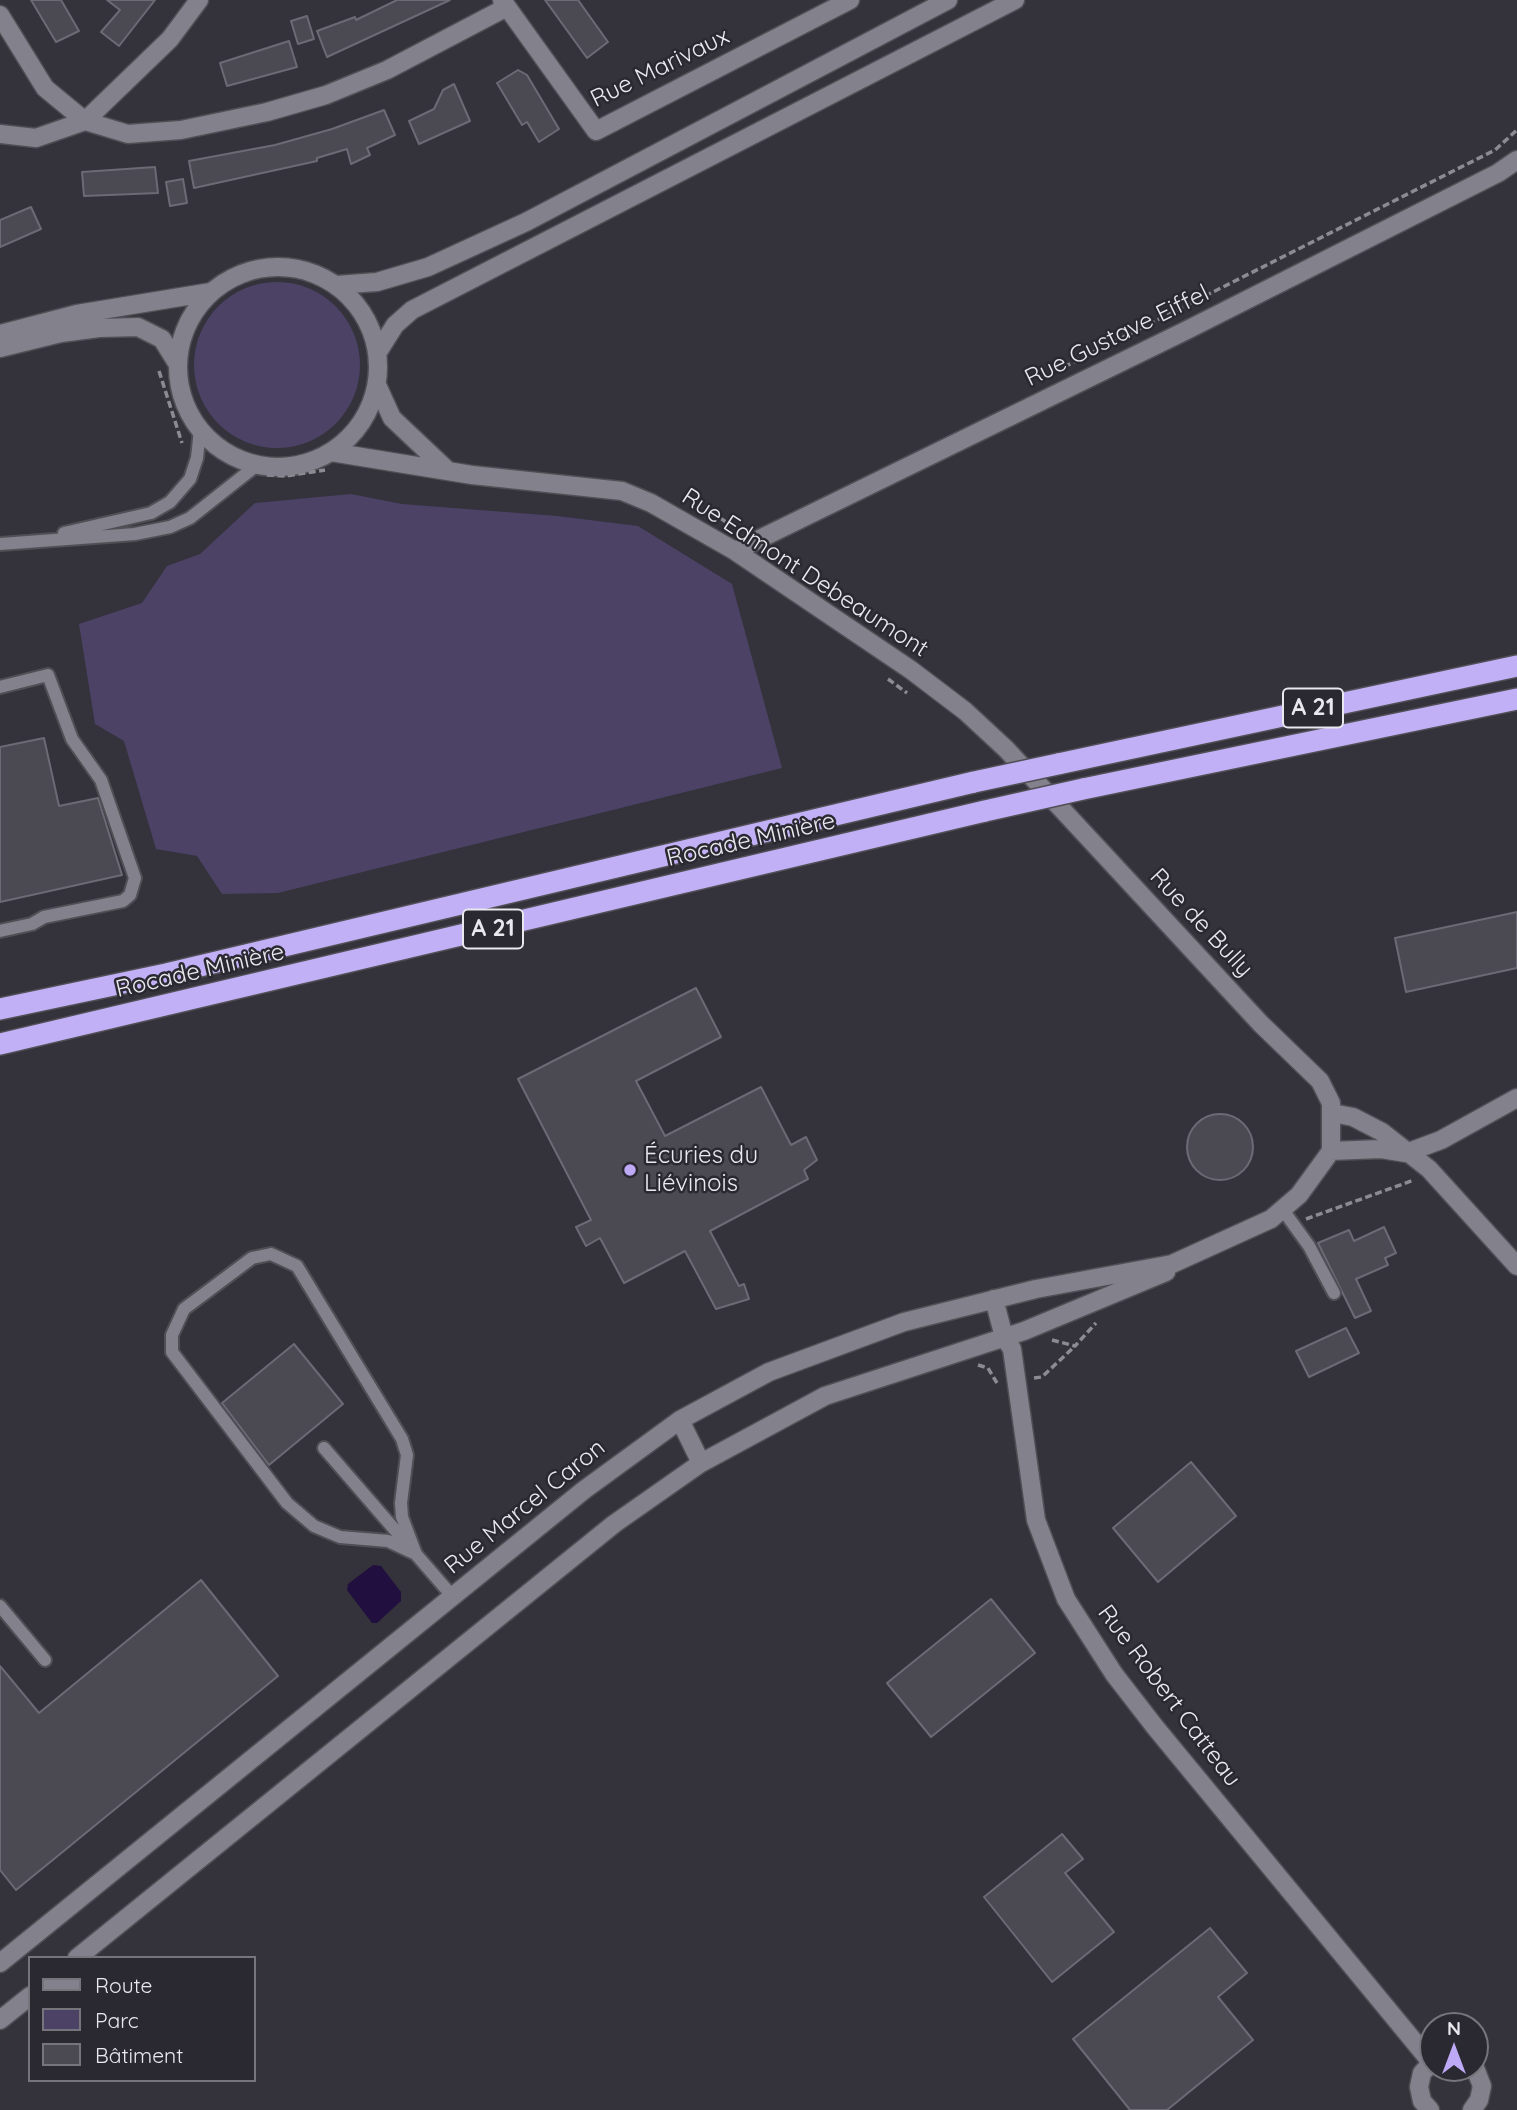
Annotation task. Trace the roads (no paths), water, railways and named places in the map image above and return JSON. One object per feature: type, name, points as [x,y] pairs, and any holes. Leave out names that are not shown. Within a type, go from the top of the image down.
[{"type":"highway","name":"Rocade Minière","points":[[0,1010],[166,974],[974,782],[1517,666]]},
{"type":"highway","name":"Rocade Minière","points":[[0,1044],[985,811],[1517,699]]},
{"type":"street","points":[[0,134],[36,138],[85,121],[170,39],[200,0]]},
{"type":"street","name":"Rue Marivaux","points":[[505,3],[596,131],[850,0]]},
{"type":"street","points":[[337,285],[377,282],[428,267],[526,222],[947,0]]},
{"type":"street","points":[[378,352],[396,325],[423,304],[1015,0]]},
{"type":"street","points":[[0,15],[45,88],[85,121],[128,134],[181,130],[267,112],[326,95],[387,70],[505,3]]},
{"type":"street","name":"Rue Gustave Eiffel","points":[[735,551],[1221,312],[1498,173],[1517,160]]},
{"type":"street","points":[[286,267],[313,272],[337,285],[363,315],[378,352],[377,385],[361,423],[331,461],[261,470],[236,458],[200,430],[187,410],[180,387],[177,363],[182,337],[194,312],[211,292],[234,276],[259,268],[286,267]]},
{"type":"street","points":[[0,334],[77,314],[211,292]]},
{"type":"street","points":[[0,348],[61,333],[138,327],[162,340],[177,363]]},
{"type":"street","points":[[377,385],[392,418],[446,469]]},
{"type":"street","name":"Rue Edmont Debeaumont","points":[[331,461],[446,469],[622,491],[650,503],[735,551],[912,670],[965,710]]},
{"type":"street","name":"Rue de Bully","points":[[965,710],[1006,749],[1261,1024],[1320,1081],[1332,1113]]},
{"type":"street","points":[[1517,1098],[1441,1140],[1406,1153],[1381,1149],[1331,1151],[1332,1113],[1353,1117],[1382,1132],[1406,1153],[1429,1168],[1517,1266]]},
{"type":"street","name":"Rue Marcel Caron","points":[[0,1963],[623,1460],[680,1420],[766,1374],[904,1322],[994,1299],[1172,1264],[1240,1235],[1283,1210],[1309,1183],[1331,1151]]},
{"type":"street","name":"Rue Marcel Caron","points":[[79,1956],[614,1524],[701,1463],[825,1396],[1062,1317],[1165,1273],[1172,1264]]},
{"type":"street","name":"Rue Robert Catteau","points":[[994,1299],[1004,1336],[1012,1349],[1036,1520],[1066,1599],[1114,1674],[1155,1727],[1419,2046]]},
{"type":"street","points":[[680,1420],[701,1463]]},
{"type":"street","points":[[0,2020],[28,1998]]},
{"type":"street","points":[[1420,2082],[1422,2101],[1430,2110]]},
{"type":"street","points":[[1472,2110],[1479,2101],[1482,2087],[1480,2082]]},
{"type":"lane","points":[[27,541],[151,513],[170,502],[190,479],[197,458],[200,430]]},
{"type":"lane","points":[[0,544],[135,534],[170,527],[191,518],[261,470]]},
{"type":"lane","points":[[0,687],[48,675],[72,738],[101,780],[135,877],[130,895],[123,901],[44,917],[32,924],[0,931]]},
{"type":"lane","points":[[1283,1210],[1309,1245],[1334,1293]]},
{"type":"lane","points":[[271,1254],[297,1266],[402,1439],[407,1455],[402,1510],[416,1554],[388,1541],[340,1537],[314,1526],[287,1503],[172,1352],[174,1328],[184,1309],[252,1258],[271,1254]]},
{"type":"lane","points":[[324,1448],[453,1597]]},
{"type":"lane","points":[[0,1606],[45,1660]]},
{"type":"place","name":"Écuries du Liévinois","points":[[630,1170]]}]
